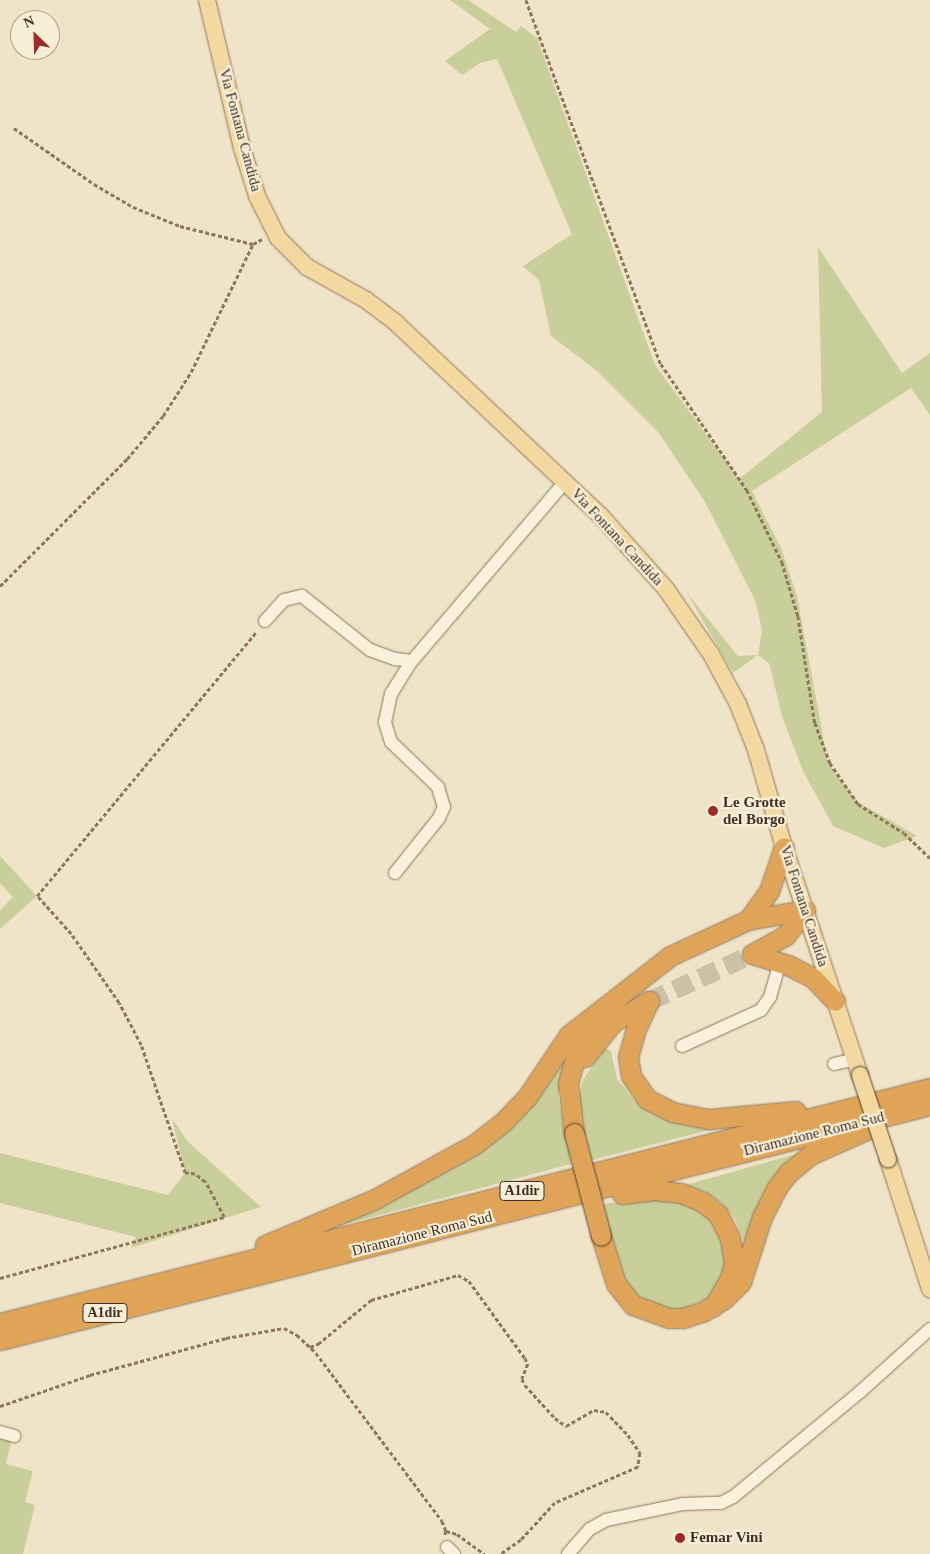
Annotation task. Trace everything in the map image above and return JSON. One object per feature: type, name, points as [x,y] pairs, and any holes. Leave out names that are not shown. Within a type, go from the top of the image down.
[{"type":"highway","points":[[748,920],[765,899],[784,847]]},
{"type":"highway","points":[[114,1294],[304,1231],[452,1159],[512,1114],[533,1089],[564,1040],[594,1013],[670,956],[748,920],[805,910]]},
{"type":"highway","points":[[805,910],[786,935],[752,954],[780,962],[812,977],[835,1001]]},
{"type":"highway","points":[[568,1083],[604,1030],[649,1001],[629,1047],[629,1069],[635,1084],[647,1099],[672,1112],[709,1119],[750,1117],[930,1086]]},
{"type":"highway","points":[[594,1013],[577,1051],[568,1083],[574,1133],[601,1236],[616,1284],[633,1305],[655,1315],[675,1318],[693,1315],[714,1306],[741,1282],[770,1198],[791,1170],[815,1153],[900,1112]]},
{"type":"highway","name":"Diramazione Roma Sud","points":[[0,1323],[930,1086]]},
{"type":"highway","name":"Diramazione Roma Sud","points":[[0,1340],[930,1105]]},
{"type":"highway","points":[[381,1245],[623,1193],[653,1190],[676,1192],[707,1204],[723,1221],[728,1233],[733,1270],[714,1306]]},
{"type":"main road","name":"Via Fontana Candida","points":[[207,0],[242,148],[257,196],[274,231],[307,267],[366,300],[396,323],[565,482],[642,559],[711,654],[753,740],[784,847],[930,1289]]},
{"type":"street","points":[[395,873],[440,818],[444,807],[438,787],[397,751],[386,732],[389,699],[412,661],[565,482]]},
{"type":"street","points":[[265,621],[284,600],[302,596],[370,650],[395,659],[412,661]]},
{"type":"street","points":[[682,1046],[761,1010],[770,997],[780,962]]},
{"type":"street","points":[[834,1064],[855,1059]]},
{"type":"street","points":[[568,1554],[585,1533],[606,1520],[683,1504],[715,1504],[727,1501],[930,1329]]},
{"type":"street","points":[[0,1432],[14,1436]]},
{"type":"path","points":[[526,0],[661,364],[747,490],[782,562],[798,616],[815,723],[830,763],[858,804],[904,833],[930,858]]},
{"type":"path","points":[[14,128],[94,184],[133,206],[180,226],[253,244]]},
{"type":"path","points":[[0,586],[127,459],[163,416],[192,372],[253,244],[274,231]]},
{"type":"path","points":[[0,1278],[224,1217],[205,1182],[185,1173],[141,1045],[119,1003],[71,934],[38,896],[265,621]]},
{"type":"path","points":[[310,1347],[318,1344],[371,1300],[458,1275],[470,1281],[525,1358],[528,1364],[522,1380],[555,1418],[566,1426],[594,1410],[606,1412],[628,1435],[640,1453],[638,1467],[555,1503],[521,1540],[501,1554]]},
{"type":"path","points":[[0,1406],[90,1375],[270,1328],[284,1328],[310,1347],[446,1531],[456,1534],[485,1554]]},
{"type":"path","points":[[446,1531],[444,1540],[450,1550]]},
{"type":"green space","points":[[450,0],[468,0],[516,32],[521,26],[537,38],[655,365],[739,479],[822,412],[818,247],[902,373],[930,353],[930,415],[911,388],[752,491],[781,548],[797,596],[828,763],[858,802],[917,836],[884,848],[833,826],[803,771],[782,716],[769,663],[758,655],[762,630],[755,600],[705,502],[658,432],[596,370],[551,336],[539,280],[523,266],[572,234],[497,59],[480,63],[462,75],[445,61],[490,29]]},
{"type":"green space","points":[[687,593],[738,656],[758,655],[733,673]]},
{"type":"green space","points":[[0,856],[37,896],[0,929],[0,910],[13,897],[0,883]]},
{"type":"green space","points":[[604,1048],[611,1051],[617,1079],[634,1100],[660,1115],[713,1129],[592,1160],[578,1100],[583,1080]]},
{"type":"green space","points":[[565,1054],[558,1097],[571,1164],[342,1225],[337,1222],[451,1166]]},
{"type":"green space","points":[[172,1118],[187,1141],[261,1207],[131,1248],[136,1237],[0,1203],[0,1153],[168,1195],[185,1173]]},
{"type":"green space","points":[[803,1152],[745,1244],[735,1219],[722,1203],[704,1191],[686,1185]]},
{"type":"green space","points":[[666,1195],[715,1216],[729,1263],[709,1297],[684,1309],[669,1310],[637,1297],[626,1282],[619,1267],[604,1204]]},
{"type":"green space","points":[[0,1430],[13,1433],[6,1464],[33,1471],[25,1502],[35,1505],[23,1554],[0,1554]]},
{"type":"tunnel","points":[[649,1001],[752,954]]},
{"type":"place","name":"Le Grotte del Borgo","points":[[713,811]]},
{"type":"place","name":"Femar Vini","points":[[680,1538]]}]
